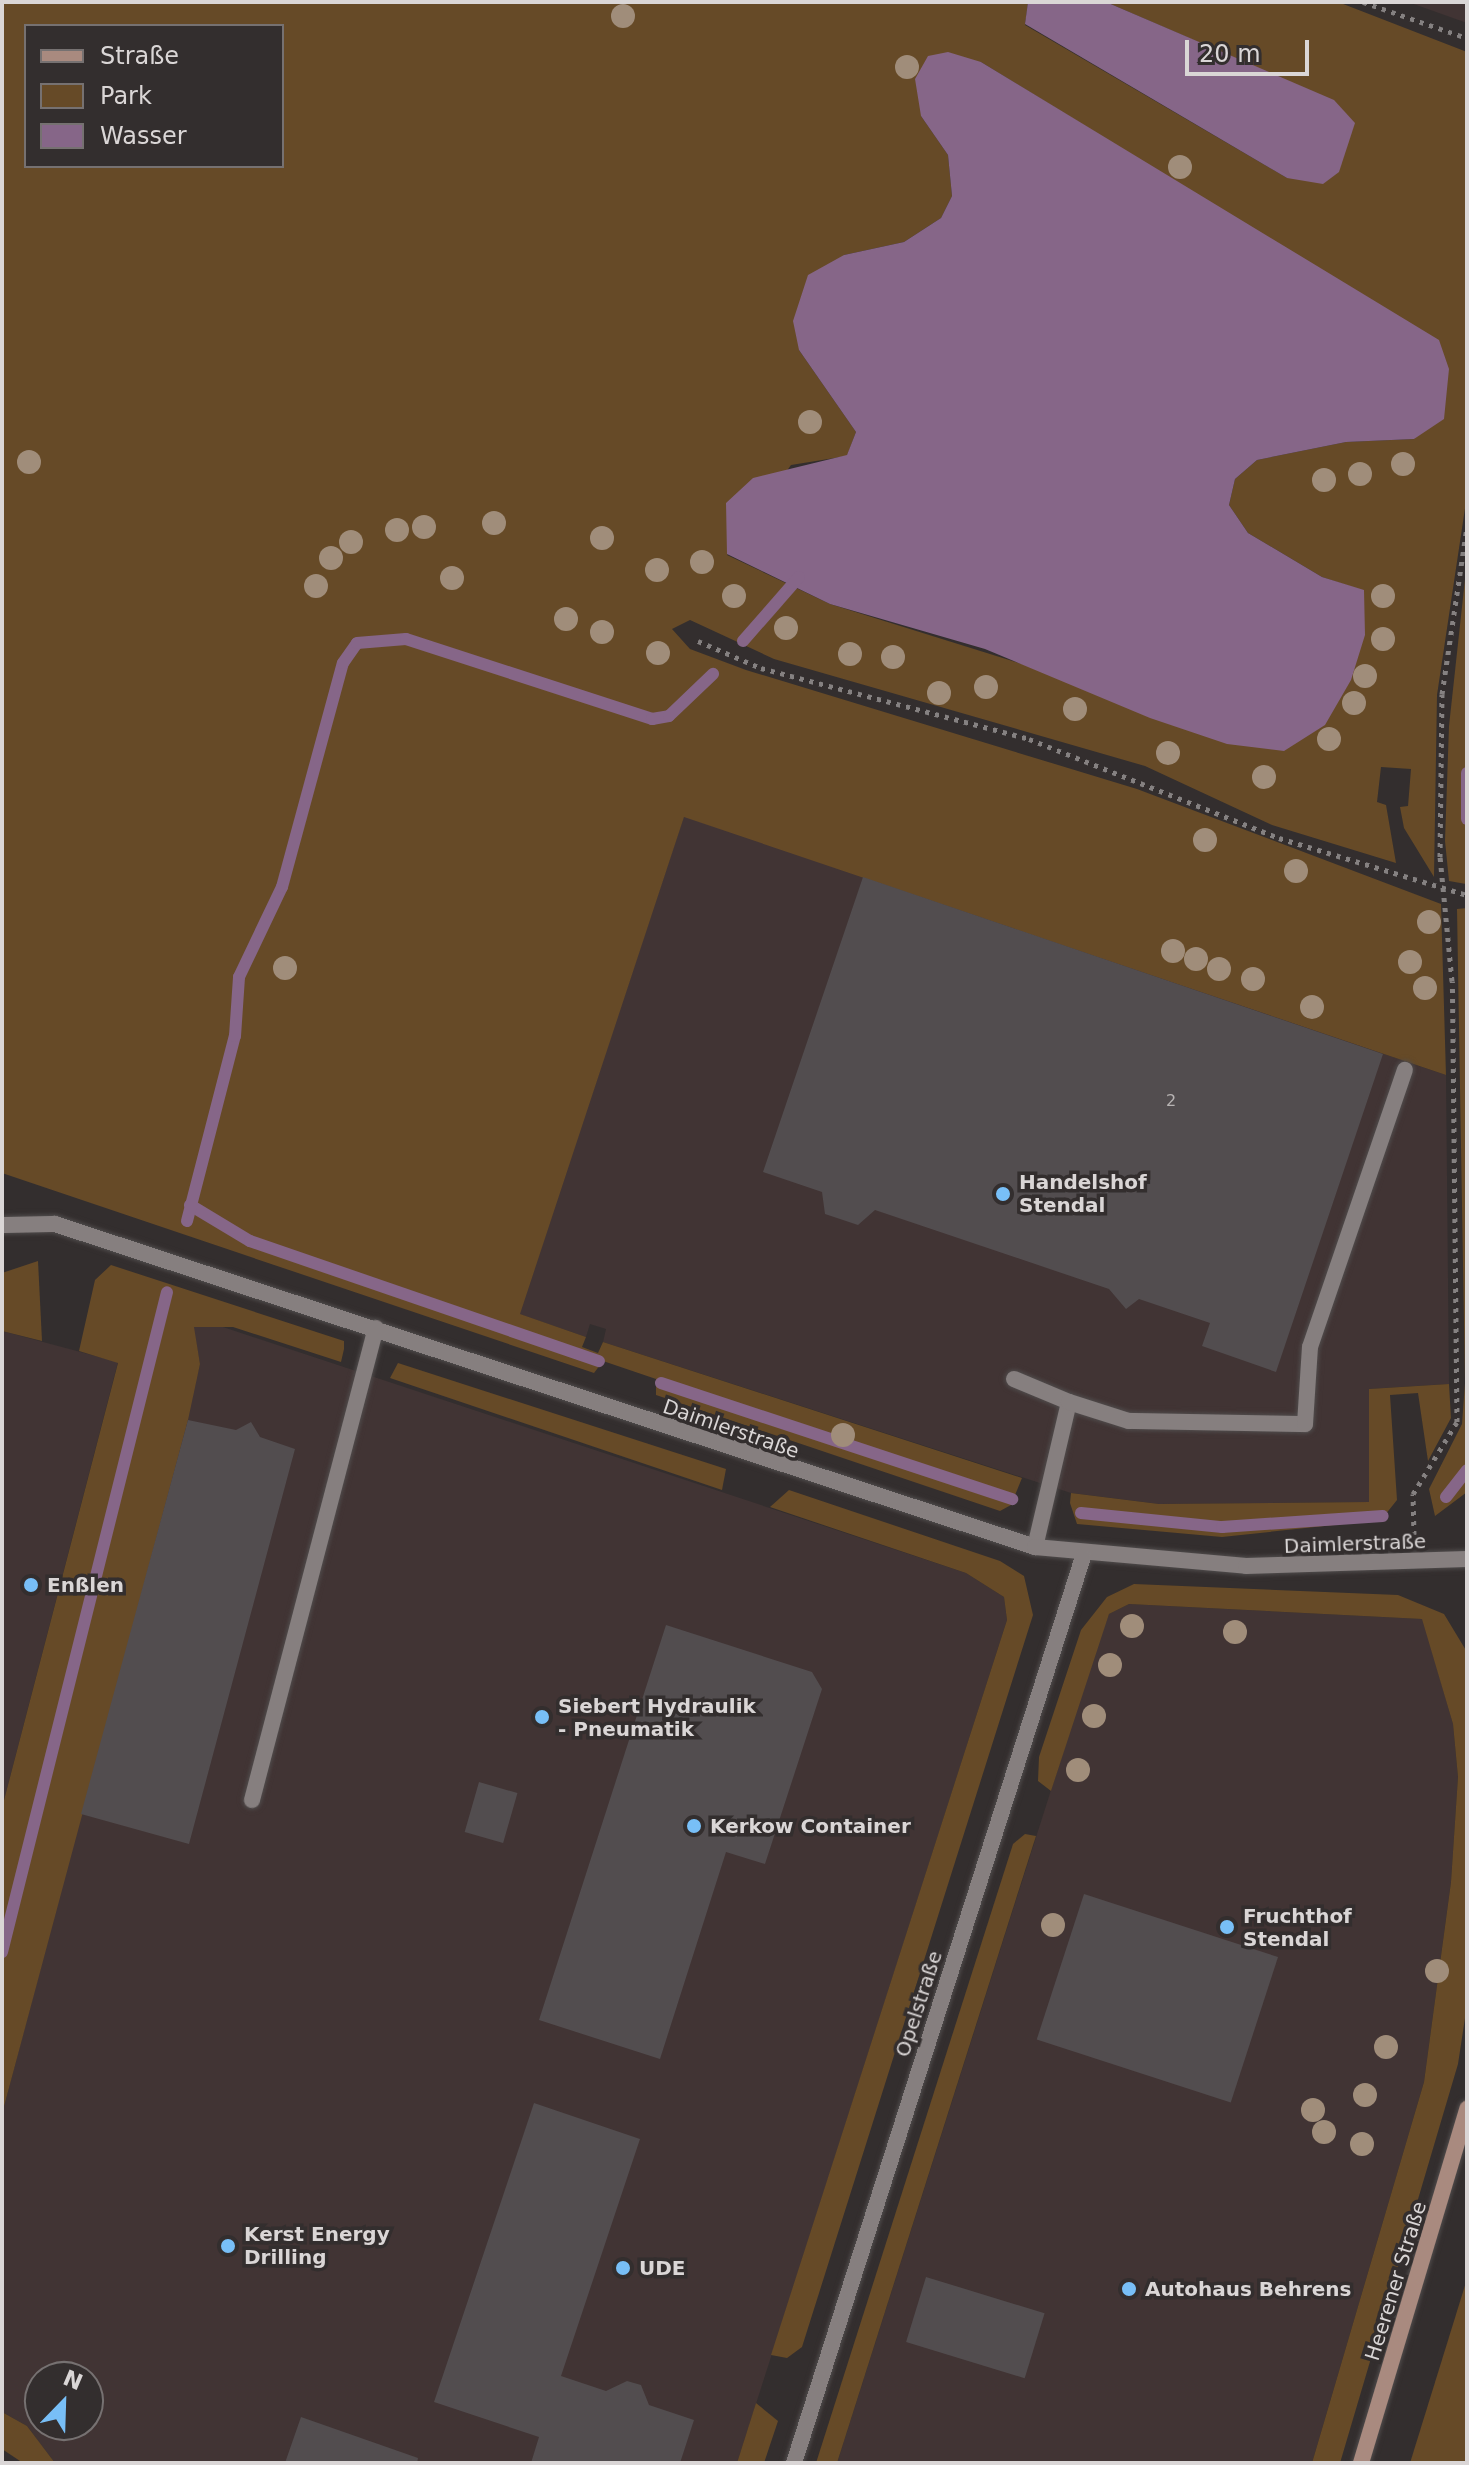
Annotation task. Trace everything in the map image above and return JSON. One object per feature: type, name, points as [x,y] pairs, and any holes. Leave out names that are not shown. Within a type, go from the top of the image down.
[{"type":"main road","name":"Heerener Straße","points":[[1361,2463],[1467,2109]]},
{"type":"street","points":[[1014,1379],[1069,1402],[1129,1421],[1305,1424],[1310,1347],[1405,1070]]},
{"type":"street","name":"Daimlerstraße","points":[[2,1225],[55,1224],[1035,1547],[1083,1557],[1246,1566],[1415,1564],[1467,1559]]},
{"type":"street","points":[[252,1800],[376,1328]]},
{"type":"street","points":[[1035,1547],[1069,1402]]},
{"type":"street","name":"Opelstraße","points":[[794,2463],[1083,1557]]},
{"type":"path","points":[[1363,2],[1467,38]]},
{"type":"path","points":[[1415,1564],[1413,1494],[1435,1469],[1457,1422],[1442,694],[1467,527]]},
{"type":"path","points":[[698,641],[761,668],[1029,739],[1279,838],[1446,893],[1467,895]]},
{"type":"shaded area","points":[[1408,2],[1467,2],[1467,23]]},
{"type":"shaded area","name":"Handelshof Stendal","points":[[684,816],[1446,1075],[1449,1384],[1369,1389],[1369,1502],[1159,1504],[1071,1493],[603,1342],[606,1329],[590,1324],[586,1337],[519,1314]]},
{"type":"shaded area","name":"Siebert Hydraulik - Pneumatik","points":[[211,1323],[966,1573],[1004,1597],[1007,1620],[737,2463],[55,2463],[38,2441],[104,2441],[104,2361],[24,2361],[24,2424],[2,2412],[2,2114],[200,1364],[193,1327]]},
{"type":"shaded area","name":"Enßlen","points":[[2,1331],[118,1362],[2,1808]]},
{"type":"shaded area","points":[[1129,1604],[1423,1619],[1453,1724],[1458,1777],[1451,1882],[1424,2082],[1312,2463],[837,2463],[1100,1636],[1109,1614]]},
{"type":"green space","points":[[2,2],[1028,2],[1025,25],[1287,178],[1334,101],[1106,2],[1338,2],[1467,52],[1467,495],[1437,695],[1434,877],[1404,828],[1400,807],[1408,806],[1411,769],[1381,767],[1377,802],[1386,805],[1396,863],[1272,825],[1145,766],[774,659],[690,620],[672,629],[690,649],[746,670],[1137,789],[1441,904],[1446,1075],[684,817],[520,1314],[586,1337],[582,1347],[598,1353],[603,1342],[1022,1478],[1011,1505],[1000,1511],[656,1395],[656,1379],[603,1361],[594,1373],[2,1173]],"holes":[[[981,62],[1126,151],[1415,439],[1346,442],[1257,460],[1235,479],[1229,505],[1248,533],[1322,577],[1364,591],[1038,669],[830,604],[727,555],[791,465],[847,456],[856,432],[799,350],[844,255],[904,242],[941,218],[952,196],[948,155],[921,116]]]},
{"type":"green space","points":[[1467,561],[1466,884],[1449,881],[1445,841],[1449,726]]},
{"type":"green space","points":[[1467,908],[1467,1492],[1435,1516],[1429,1489],[1462,1424],[1465,1383],[1457,909]]},
{"type":"green space","points":[[38,1261],[42,1341],[2,1331],[2,1273]]},
{"type":"green space","points":[[111,1265],[344,1341],[344,1349],[341,1362],[233,1327],[194,1327],[200,1364],[188,1420],[2,2114],[2,1808],[118,1363],[79,1351],[95,1280]]},
{"type":"green space","points":[[398,1363],[726,1469],[722,1490],[390,1378]]},
{"type":"green space","points":[[1449,1384],[1451,1418],[1428,1461],[1418,1393],[1390,1395],[1397,1500],[1381,1520],[1222,1537],[1077,1524],[1070,1503],[1071,1493],[1159,1504],[1369,1502],[1369,1389]]},
{"type":"green space","points":[[789,1490],[1000,1561],[1024,1576],[1033,1615],[802,2347],[787,2358],[771,2355],[1007,1620],[1004,1597],[966,1573],[770,1507]]},
{"type":"green space","points":[[1134,1584],[1398,1595],[1444,1614],[1467,1652],[1467,2005],[1458,2064],[1340,2463],[1312,2463],[1424,2082],[1451,1882],[1458,1777],[1453,1724],[1422,1619],[1129,1604],[1109,1614],[1051,1791],[1038,1781],[1039,1757],[1081,1630],[1107,1597]]},
{"type":"green space","points":[[1025,1834],[1036,1836],[837,2463],[816,2463],[1013,1844]]},
{"type":"green space","points":[[1467,2279],[1467,2463],[1410,2463]]},
{"type":"green space","points":[[756,2403],[778,2421],[764,2463],[737,2463]]},
{"type":"green space","points":[[2,2412],[24,2424],[24,2441],[38,2441],[55,2463],[23,2463],[2,2449]]},
{"type":"water","points":[[1028,2],[1106,2],[1334,100],[1355,123],[1339,172],[1323,184],[1287,178],[1025,24]]},
{"type":"water","points":[[948,52],[981,62],[1439,340],[1449,369],[1444,419],[1414,439],[1346,442],[1257,460],[1235,479],[1229,505],[1248,533],[1322,577],[1364,590],[1365,635],[1351,680],[1325,725],[1284,751],[1227,744],[1150,718],[985,649],[830,604],[727,554],[726,503],[753,478],[847,455],[856,432],[799,350],[793,321],[808,275],[844,255],[904,242],[941,218],[952,196],[948,155],[921,116],[915,79],[928,56]]},
{"type":"building","points":[[863,877],[1383,1054],[1276,1372],[1202,1346],[1210,1323],[1139,1299],[1126,1309],[1109,1289],[875,1210],[858,1225],[825,1214],[822,1192],[763,1172]]},
{"type":"building","points":[[188,1420],[236,1430],[251,1422],[260,1437],[295,1449],[189,1844],[81,1814]]},
{"type":"building","points":[[666,1625],[812,1672],[822,1689],[765,1864],[726,1852],[660,2059],[539,2020]]},
{"type":"building","points":[[479,1782],[517,1793],[503,1843],[465,1832]]},
{"type":"building","points":[[1084,1894],[1278,1957],[1231,2103],[1037,2040]]},
{"type":"building","points":[[534,2103],[640,2139],[561,2376],[606,2391],[627,2381],[641,2385],[649,2405],[694,2420],[680,2463],[531,2463],[539,2437],[434,2402]]},
{"type":"building","points":[[926,2277],[1045,2313],[1025,2378],[906,2342]]},
{"type":"building","points":[[301,2417],[418,2458],[417,2463],[285,2463]]},
{"type":"waterway","points":[[743,641],[799,577]]},
{"type":"waterway","points":[[187,1221],[235,1036],[239,977],[282,887],[343,663],[357,643],[406,639],[652,719],[669,716],[713,674]]},
{"type":"waterway","points":[[1467,773],[1467,819]]},
{"type":"waterway","points":[[190,1205],[250,1241],[599,1361]]},
{"type":"waterway","points":[[2,1952],[167,1292]]},
{"type":"waterway","points":[[661,1383],[1012,1499]]},
{"type":"waterway","points":[[1446,1497],[1467,1470]]},
{"type":"waterway","points":[[1081,1513],[1222,1527],[1383,1516]]},
{"type":"place","name":"Handelshof Stendal","points":[[1003,1194]]},
{"type":"place","name":"Enßlen","points":[[31,1585]]},
{"type":"place","name":"Siebert Hydraulik - Pneumatik","points":[[542,1717]]},
{"type":"place","name":"Kerkow Container","points":[[694,1826]]},
{"type":"place","name":"Fruchthof Stendal","points":[[1227,1927]]},
{"type":"place","name":"Kerst Energy Drilling","points":[[228,2246]]},
{"type":"place","name":"UDE","points":[[623,2268]]},
{"type":"place","name":"Autohaus Behrens","points":[[1129,2289]]}]
